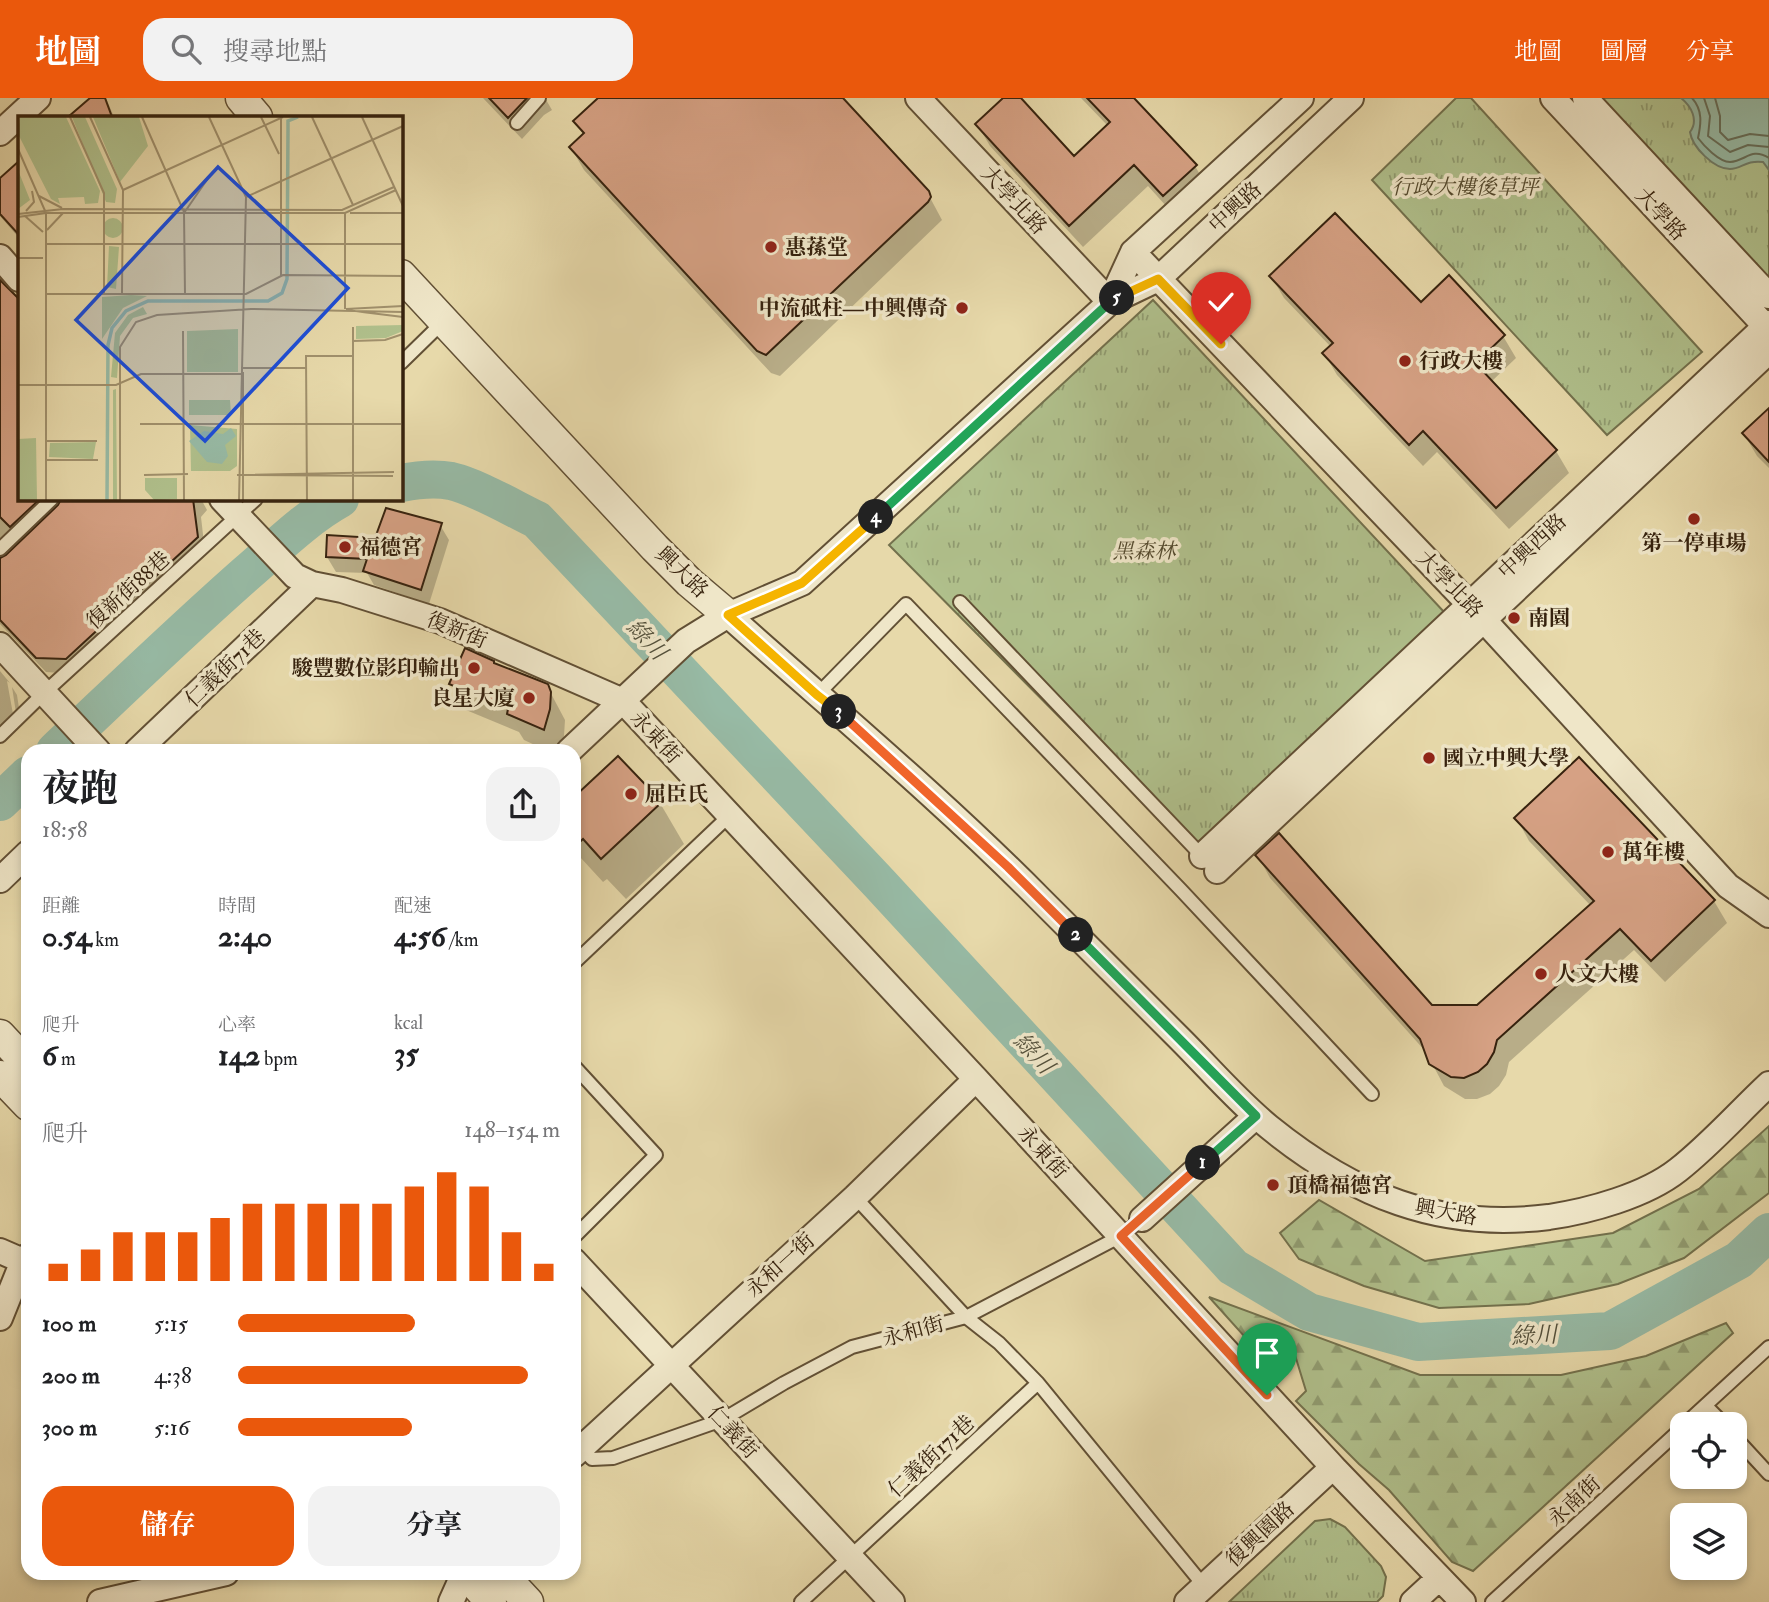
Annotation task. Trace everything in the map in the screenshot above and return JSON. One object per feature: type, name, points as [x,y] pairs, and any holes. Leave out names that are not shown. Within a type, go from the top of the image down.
[{"type":"street","points":[[18,116],[38,98]]},
{"type":"street","points":[[241,98],[256,116]]},
{"type":"street","name":"大學北路","points":[[918,98],[1110,302]]},
{"type":"street","name":"中興路","points":[[1110,302],[1133,251],[1301,98]]},
{"type":"street","name":"中興路","points":[[577,744],[686,641],[728,615],[802,583],[1110,302],[1158,279],[1351,98]]},
{"type":"street","name":"大學路","points":[[1553,98],[1768,326]]},
{"type":"street","name":"大學路","points":[[1586,98],[1769,296]]},
{"type":"street","points":[[0,133],[18,116]]},
{"type":"street","name":"大學北路","points":[[1133,251],[1477,612],[1728,886],[1769,915]]},
{"type":"street","points":[[0,257],[18,278]]},
{"type":"street","name":"興大路","points":[[402,276],[689,582],[817,695],[850,720],[1008,867],[1256,1116],[1342,1178],[1402,1205],[1466,1218],[1532,1219],[1593,1208],[1622,1198],[1676,1171],[1769,1084]]},
{"type":"street","name":"中興西路","points":[[1209,864],[1477,612],[1768,326]]},
{"type":"street","name":"中興西路","points":[[1477,612],[1769,351]]},
{"type":"street","name":"復新街","points":[[230,508],[289,570],[312,584],[342,590],[440,621],[623,701]]},
{"type":"street","name":"仁義街71巷","points":[[144,744],[312,584]]},
{"type":"street","points":[[0,645],[92,744]]},
{"type":"street","name":"永東街","points":[[623,701],[1334,1467],[1463,1602]]},
{"type":"street","points":[[0,880],[21,860]]},
{"type":"street","points":[[0,1035],[21,1058]]},
{"type":"street","points":[[0,1076],[21,1098]]},
{"type":"street","name":"永和一街","points":[[581,1444],[855,1197],[976,1079]]},
{"type":"street","points":[[1142,1219],[1256,1116]]},
{"type":"street","points":[[0,1251],[21,1257]]},
{"type":"street","name":"仁義街","points":[[581,1269],[892,1602]]},
{"type":"street","points":[[0,1318],[21,1270]]},
{"type":"street","name":"復興園路","points":[[1196,1594],[1334,1467]]},
{"type":"street","points":[[1413,1602],[1439,1578]]},
{"type":"street","points":[[100,1602],[196,1580]]},
{"type":"street","points":[[451,1602],[461,1580]]},
{"type":"street","points":[[471,1580],[491,1602]]},
{"type":"street","points":[[508,1580],[528,1602]]},
{"type":"lane","points":[[517,123],[539,98]]},
{"type":"lane","points":[[402,362],[444,321]]},
{"type":"lane","points":[[0,549],[51,500]]},
{"type":"lane","name":"復新街88巷","points":[[0,736],[230,508],[253,500]]},
{"type":"lane","points":[[960,602],[1209,864]]},
{"type":"lane","points":[[817,695],[906,604],[1373,1094]]},
{"type":"lane","points":[[581,956],[730,815]]},
{"type":"lane","points":[[581,1074],[656,1155],[581,1230]]},
{"type":"lane","points":[[855,1197],[966,1317],[1121,1236],[1142,1219]]},
{"type":"lane","name":"永和街","points":[[581,1451],[592,1459],[613,1458],[722,1420],[852,1347],[966,1317],[999,1343],[1038,1383],[1196,1594]]},
{"type":"lane","name":"永南街","points":[[1699,1412],[1769,1347]]},
{"type":"lane","name":"仁義街171巷","points":[[801,1602],[1038,1383]]},
{"type":"lane","points":[[1706,1406],[1712,1412]]},
{"type":"lane","name":"永南街","points":[[1492,1602],[1670,1439]]},
{"type":"lane","points":[[1747,1450],[1769,1474]]},
{"type":"green space","name":"行政大樓後草坪","points":[[1456,98],[1471,98],[1702,352],[1607,435],[1372,180]]},
{"type":"green space","points":[[1587,98],[1769,98],[1769,284]]},
{"type":"green space","name":"黑森林","points":[[1153,300],[1445,613],[1192,851],[889,545]]},
{"type":"green space","points":[[1769,1126],[1769,1193],[1684,1258],[1618,1284],[1529,1304],[1439,1308],[1364,1286],[1299,1259],[1280,1233],[1319,1200],[1425,1261],[1613,1233],[1699,1189]]},
{"type":"green space","points":[[1209,1297],[1420,1375],[1561,1375],[1646,1356],[1726,1323],[1733,1333],[1473,1571],[1452,1562],[1389,1490],[1296,1401],[1306,1391],[1295,1355],[1244,1336]]},
{"type":"green space","points":[[1330,1519],[1345,1527],[1381,1566],[1386,1577],[1383,1596],[1377,1602],[1229,1602],[1315,1521]]},
{"type":"water","points":[[1681,98],[1769,98],[1769,170],[1763,162],[1752,162],[1730,169],[1711,161],[1699,150],[1692,138],[1690,132],[1694,123],[1693,113]]},
{"type":"building","points":[[90,98],[105,98],[112,116],[69,116]]},
{"type":"building","points":[[489,98],[527,98],[508,118]]},
{"type":"building","name":"惠蓀堂","points":[[598,98],[843,98],[929,191],[931,197],[766,355],[757,351],[569,147],[584,133],[573,121]]},
{"type":"building","points":[[1003,98],[1021,98],[1074,156],[1110,122],[1087,98],[1134,98],[1197,165],[1163,196],[1134,165],[1069,226],[975,124]]},
{"type":"building","points":[[18,162],[18,234],[0,214],[0,178]]},
{"type":"building","name":"行政大樓","points":[[1335,213],[1421,302],[1449,275],[1505,335],[1479,360],[1482,363],[1478,366],[1557,450],[1496,508],[1423,431],[1409,445],[1322,353],[1333,343],[1269,276]]},
{"type":"building","points":[[0,280],[18,298],[18,500],[39,500],[10,527],[0,517]]},
{"type":"building","points":[[1769,408],[1769,462],[1742,433]]},
{"type":"building","points":[[60,500],[193,500],[198,537],[66,659],[36,658],[0,620],[0,558]]},
{"type":"building","points":[[386,508],[442,523],[421,590],[363,571],[367,559],[326,557],[327,535],[375,538]]},
{"type":"building","points":[[465,648],[494,663],[548,684],[551,692],[550,709],[544,730],[507,714],[508,709],[449,684]]},
{"type":"building","points":[[618,756],[662,802],[601,859],[583,839],[581,841],[581,790]]},
{"type":"building","points":[[1579,757],[1715,900],[1651,961],[1620,929],[1497,1040],[1487,1064],[1478,1072],[1464,1078],[1451,1077],[1429,1064],[1420,1039],[1255,855],[1279,833],[1432,1005],[1477,1005],[1594,901],[1514,818]]},
{"type":"waterway","name":"綠川","points":[[402,483],[451,481],[483,493],[537,520],[880,884],[1233,1267],[1309,1312],[1418,1342],[1610,1331],[1739,1260],[1769,1232]]},
{"type":"waterway","name":"綠川","points":[[62,744],[248,572],[304,524],[338,500]]},
{"type":"waterway","name":"綠川","points":[[0,802],[21,782]]},
{"type":"place","name":"惠蓀堂","points":[[771,247]]},
{"type":"place","name":"中流砥柱—中興傳奇","points":[[962,308]]},
{"type":"place","name":"行政大樓","points":[[1405,361]]},
{"type":"place","name":"第一停車場","points":[[1694,519]]},
{"type":"place","name":"福德宮","points":[[345,547]]},
{"type":"place","name":"南園","points":[[1514,618]]},
{"type":"place","name":"駿豐數位影印輸出","points":[[474,668]]},
{"type":"place","name":"良星大廈","points":[[529,698]]},
{"type":"place","name":"國立中興大學","points":[[1429,758]]},
{"type":"place","name":"屈臣氏","points":[[631,794]]},
{"type":"place","name":"萬年樓","points":[[1608,852]]},
{"type":"place","name":"人文大樓","points":[[1541,974]]},
{"type":"place","name":"頂橋福德宮","points":[[1273,1185]]},
{"type":"route","points":[[1221,344],[1158,279],[1110,302],[802,583],[728,615],[817,695],[850,720],[1008,867],[1256,1116],[1121,1236],[1267,1395]]}]
